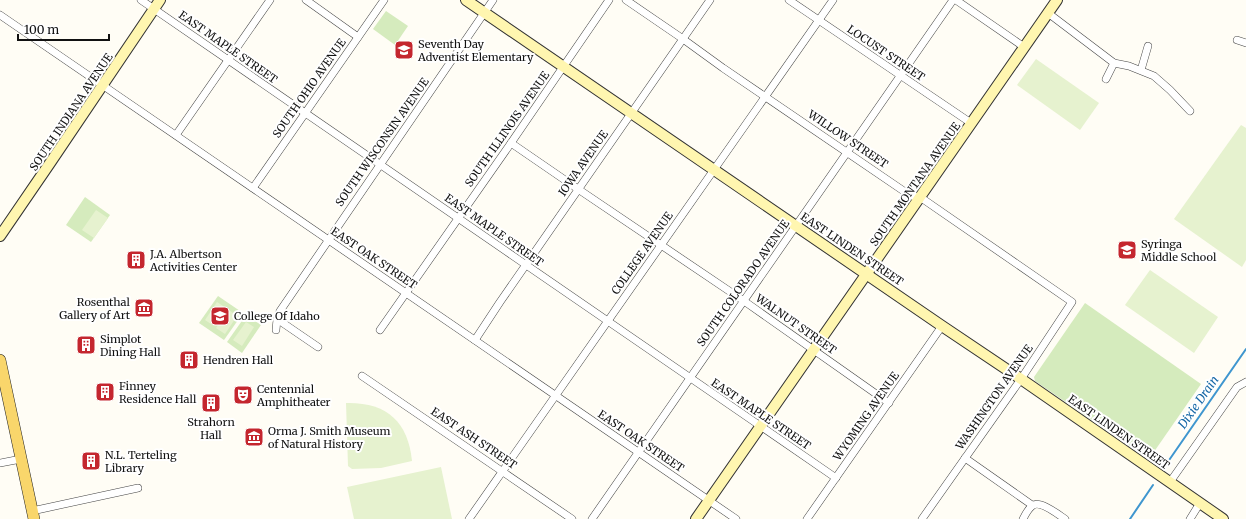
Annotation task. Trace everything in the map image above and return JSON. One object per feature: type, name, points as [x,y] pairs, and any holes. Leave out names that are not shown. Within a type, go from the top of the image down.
[{"type":"main road","name":"SOUTH INDIANA AVENUE","points":[[0,236],[160,0]]},
{"type":"main road","name":"EAST LINDEN STREET","points":[[466,0],[1021,379],[1223,519]]},
{"type":"main road","name":"SOUTH MONTANA AVENUE","points":[[696,519],[1057,0]]},
{"type":"main road","points":[[0,360],[33,515]]},
{"type":"street","name":"EAST MAPLE STREET","points":[[141,0],[836,478]]},
{"type":"street","points":[[176,135],[229,61],[270,0]]},
{"type":"street","points":[[306,0],[358,37]]},
{"type":"street","name":"SOUTH OHIO AVENUE","points":[[253,188],[384,0]]},
{"type":"street","name":"SOUTH WISCONSIN AVENUE","points":[[277,319],[280,311],[493,0]]},
{"type":"street","name":"SOUTH ILLINOIS AVENUE","points":[[380,330],[564,67],[609,0]]},
{"type":"street","name":"WILLOW STREET","points":[[626,0],[911,196],[920,197],[1058,292]]},
{"type":"street","name":"IOWA AVENUE","points":[[475,340],[710,0]]},
{"type":"street","name":"LOCUST STREET","points":[[789,0],[971,123]]},
{"type":"street","name":"COLLEGE AVENUE","points":[[469,519],[833,0]]},
{"type":"street","points":[[954,0],[1024,47]]},
{"type":"street","name":"SOUTH COLORADO AVENUE","points":[[592,519],[954,0]]},
{"type":"street","points":[[1048,13],[1114,63],[1141,70],[1154,76],[1190,111]]},
{"type":"street","name":"EAST OAK STREET","points":[[0,14],[736,519]]},
{"type":"street","points":[[1237,40],[1246,43]]},
{"type":"street","points":[[1141,70],[1148,46]]},
{"type":"street","points":[[1106,79],[1114,63]]},
{"type":"street","name":"WALNUT STREET","points":[[511,143],[744,301],[889,402]]},
{"type":"street","name":"WASHINGTON AVENUE","points":[[922,519],[1021,379],[1072,302],[1058,292]]},
{"type":"street","points":[[276,330],[277,319],[318,347]]},
{"type":"street","name":"WYOMING AVENUE","points":[[807,519],[942,326]]},
{"type":"street","name":"EAST ASH STREET","points":[[362,376],[572,519]]},
{"type":"street","points":[[1170,482],[1237,387],[1246,382]]},
{"type":"street","points":[[965,458],[1034,504],[1043,505],[1065,519]]},
{"type":"street","points":[[0,463],[21,459]]},
{"type":"street","points":[[33,515],[138,488]]},
{"type":"street","points":[[1023,519],[1034,504]]},
{"type":"street","points":[[1190,519],[1200,504]]},
{"type":"green space","points":[[386,11],[408,26],[395,45],[373,29]]},
{"type":"green space","points":[[1036,59],[1099,103],[1080,130],[1017,85]]},
{"type":"green space","points":[[1241,125],[1246,128],[1246,260],[1242,267],[1174,219]]},
{"type":"green space","points":[[85,197],[110,215],[91,242],[66,225]]},
{"type":"green space","points":[[96,210],[108,218],[94,238],[82,230]]},
{"type":"green space","points":[[1150,270],[1218,317],[1194,353],[1125,305]]},
{"type":"green space","points":[[218,296],[243,313],[224,340],[199,323]]},
{"type":"green space","points":[[217,302],[226,308],[214,326],[205,320]]},
{"type":"green space","points":[[1085,303],[1201,384],[1149,459],[1035,381],[1034,377]]},
{"type":"green space","points":[[229,310],[237,316],[225,334],[216,328]]},
{"type":"green space","points":[[246,315],[261,325],[242,353],[227,342]]},
{"type":"green space","points":[[246,322],[254,327],[242,346],[233,340]]},
{"type":"green space","points":[[346,403],[373,406],[383,410],[392,417],[400,425],[406,435],[412,461],[381,468],[352,469],[348,466]]},
{"type":"green space","points":[[441,467],[452,519],[354,519],[347,487]]},
{"type":"waterway","name":"Dixie Drain","points":[[1165,466],[1246,349]]},
{"type":"waterway","name":"Dixie Drain","points":[[1130,519],[1153,485]]},
{"type":"place","name":"Seventh Day Adventist Elementary","points":[[404,50]]},
{"type":"place","name":"Syringa Middle School","points":[[1127,250]]},
{"type":"place","name":"J.A. Albertson Activities Center","points":[[136,260]]},
{"type":"place","name":"Rosenthal Gallery of Art","points":[[144,308]]},
{"type":"place","name":"College Of Idaho","points":[[220,316]]},
{"type":"place","name":"Simplot Dining Hall","points":[[86,345]]},
{"type":"place","name":"Hendren Hall","points":[[189,360]]},
{"type":"place","name":"Finney Residence Hall","points":[[105,392]]},
{"type":"place","name":"Centennial Amphitheater","points":[[243,395]]},
{"type":"place","name":"Strahorn Hall","points":[[211,403]]},
{"type":"place","name":"Orma J. Smith Museum of Natural History","points":[[254,437]]},
{"type":"place","name":"N.L. Terteling Library","points":[[91,461]]}]
